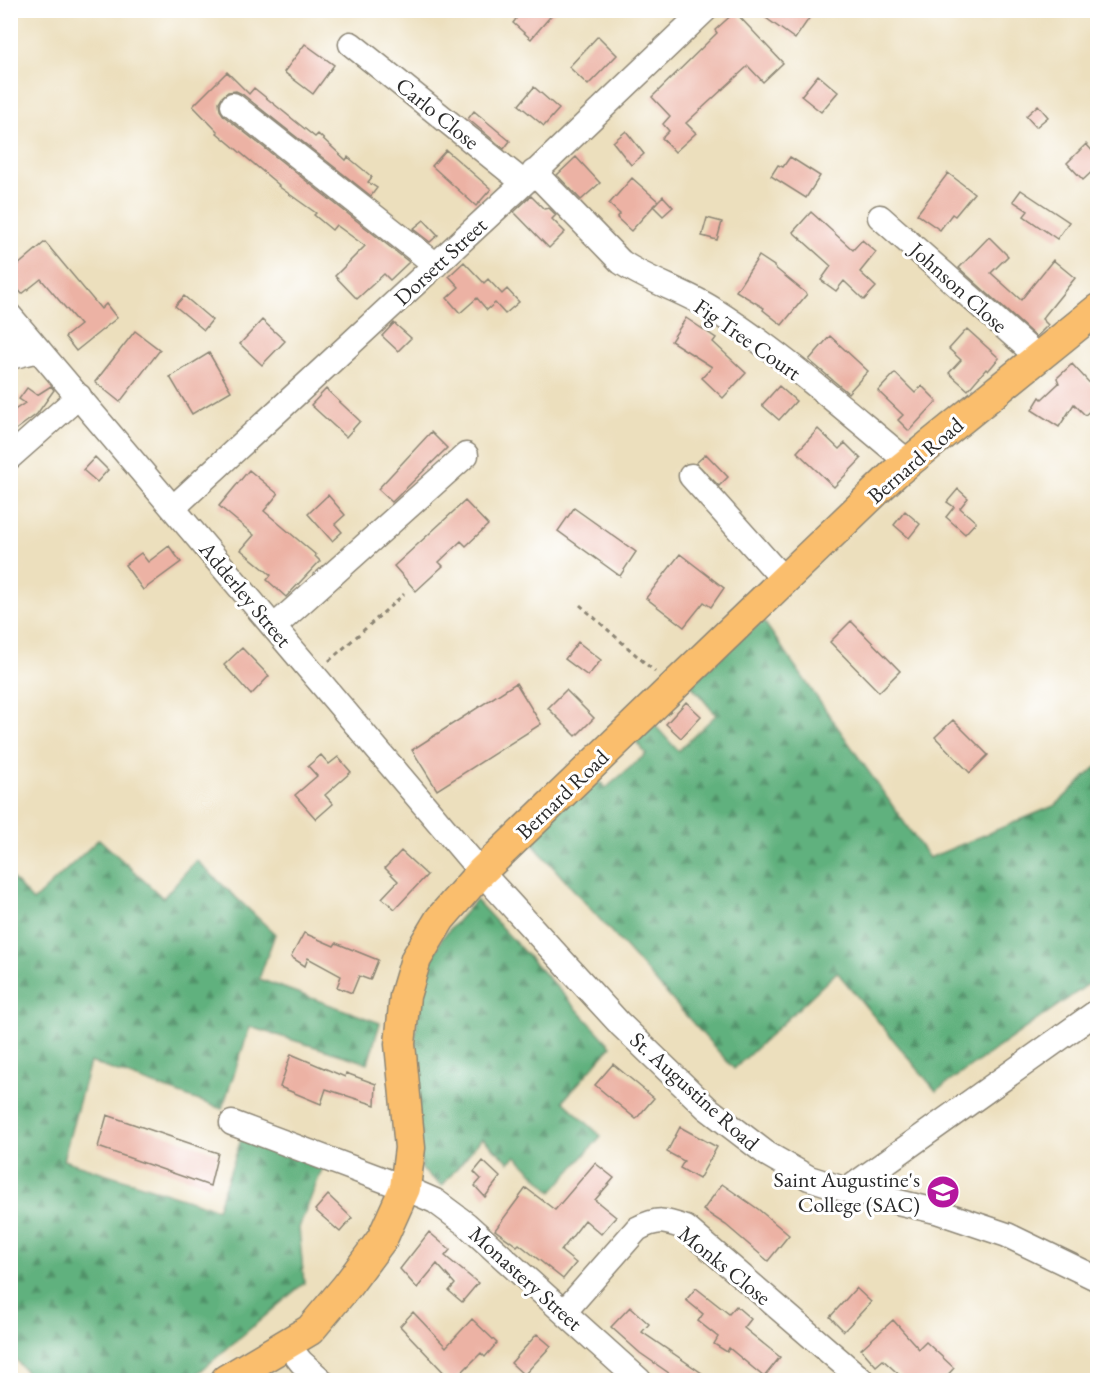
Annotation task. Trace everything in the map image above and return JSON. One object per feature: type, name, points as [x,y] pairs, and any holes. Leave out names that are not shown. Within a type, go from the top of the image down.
[{"type":"main road","name":"Bernard Road","points":[[226,1380],[310,1330],[382,1239],[405,1188],[410,1148],[400,1044],[405,996],[416,959],[440,919],[481,872],[908,462],[1098,309]]},
{"type":"street","name":"Dorsett Street","points":[[173,507],[436,265],[705,10]]},
{"type":"street","name":"Carlo Close","points":[[351,44],[529,177]]},
{"type":"street","points":[[233,105],[436,265]]},
{"type":"street","name":"Fig Tree Court","points":[[529,177],[621,262],[638,273],[712,309],[730,321],[774,352],[908,462]]},
{"type":"street","name":"Johnson Close","points":[[880,218],[1038,357]]},
{"type":"street","name":"Adderley Street","points":[[10,316],[481,872]]},
{"type":"street","points":[[10,357],[39,350]]},
{"type":"street","points":[[10,457],[79,396]]},
{"type":"street","points":[[274,627],[466,455]]},
{"type":"street","points":[[691,476],[784,580]]},
{"type":"street","name":"St. Augustine Road","points":[[481,872],[620,1024],[707,1108],[767,1154],[808,1178],[847,1190],[936,1211],[1007,1235],[1098,1279]]},
{"type":"street","points":[[847,1190],[1098,1011]]},
{"type":"street","name":"Monastery Street","points":[[232,1123],[435,1201],[466,1224],[639,1380]]},
{"type":"street","name":"Monks Close","points":[[565,1311],[637,1229],[652,1221],[665,1220],[686,1228],[862,1380]]},
{"type":"street","points":[[287,1344],[301,1362],[321,1380]]},
{"type":"path","points":[[314,674],[404,594]]},
{"type":"path","points":[[580,605],[672,688]]},
{"type":"green space","points":[[762,619],[929,858],[1056,805],[1097,766],[1097,978],[936,1091],[837,972],[734,1069],[528,839],[594,776],[606,788],[646,754],[634,739],[652,722],[678,751],[716,715],[691,685]]},
{"type":"green space","points":[[99,839],[163,898],[196,860],[275,934],[259,979],[380,1023],[368,1063],[250,1027],[222,1109],[90,1062],[63,1160],[217,1209],[242,1137],[323,1167],[299,1228],[304,1283],[190,1380],[32,1380],[14,1357],[11,1359],[11,877],[33,901]]},
{"type":"green space","points":[[476,900],[611,1046],[563,1101],[601,1136],[552,1192],[516,1156],[509,1162],[482,1138],[442,1186],[421,1169],[414,1049],[422,979],[442,938]]},
{"type":"building","points":[[507,10],[556,10],[531,39],[513,23],[516,19]]},
{"type":"building","points":[[755,10],[800,10],[810,17],[795,39]]},
{"type":"building","points":[[735,12],[783,63],[763,82],[748,66],[686,123],[696,133],[675,152],[662,138],[669,131],[663,124],[670,116],[652,97]]},
{"type":"building","points":[[598,36],[617,55],[588,85],[569,67]]},
{"type":"building","points":[[305,44],[334,65],[313,94],[284,72]]},
{"type":"building","points":[[227,72],[249,94],[254,88],[315,137],[318,134],[346,160],[348,157],[372,177],[368,182],[377,188],[371,196],[242,94],[236,91],[228,92],[219,102],[224,116],[409,262],[390,280],[384,274],[357,299],[335,276],[365,246],[336,225],[332,230],[314,215],[316,213],[278,186],[217,133],[193,106]]},
{"type":"building","points":[[818,75],[838,92],[821,112],[801,96]]},
{"type":"building","points":[[534,87],[559,109],[544,126],[519,105]]},
{"type":"building","points":[[1038,105],[1048,117],[1036,127],[1026,116]]},
{"type":"building","points":[[474,111],[510,141],[504,149],[468,119]]},
{"type":"building","points":[[626,131],[644,154],[631,165],[613,142]]},
{"type":"building","points":[[1086,144],[1098,157],[1098,166],[1083,180],[1067,163]]},
{"type":"building","points":[[446,150],[491,189],[476,206],[432,166]]},
{"type":"building","points":[[576,157],[600,183],[581,200],[557,175]]},
{"type":"building","points":[[790,157],[820,176],[806,198],[771,176],[778,165],[783,167]]},
{"type":"building","points":[[948,173],[974,193],[955,216],[952,214],[940,230],[917,214]]},
{"type":"building","points":[[632,178],[658,201],[631,231],[617,218],[620,214],[609,204]]},
{"type":"building","points":[[1021,190],[1069,222],[1057,239],[1024,216],[1028,211],[1013,201]]},
{"type":"building","points":[[531,196],[544,209],[549,208],[556,215],[552,219],[565,232],[549,248],[514,212]]},
{"type":"building","points":[[663,196],[673,207],[663,216],[653,206]]},
{"type":"building","points":[[811,212],[853,250],[862,240],[876,252],[860,272],[876,287],[864,300],[844,281],[836,291],[821,280],[831,266],[793,232]]},
{"type":"building","points":[[707,218],[722,222],[717,240],[702,236]]},
{"type":"building","points":[[424,220],[438,235],[430,242],[413,229]]},
{"type":"building","points":[[989,237],[1008,256],[991,273],[1021,300],[1053,260],[1075,278],[1042,319],[1048,325],[1036,337],[959,268]]},
{"type":"building","points":[[45,242],[101,309],[106,304],[117,318],[76,351],[65,337],[80,325],[41,279],[22,294],[10,280],[10,272]]},
{"type":"building","points":[[759,256],[807,294],[782,325],[763,310],[764,308],[736,291]]},
{"type":"building","points":[[464,262],[484,283],[488,279],[502,294],[507,289],[519,302],[505,314],[495,303],[487,310],[477,298],[460,313],[447,298],[459,287],[449,276]]},
{"type":"building","points":[[184,296],[212,320],[204,330],[175,306]]},
{"type":"building","points":[[686,318],[716,338],[713,342],[746,373],[723,398],[702,378],[712,367],[671,341]]},
{"type":"building","points":[[262,320],[285,341],[262,365],[240,344]]},
{"type":"building","points":[[394,323],[411,338],[398,351],[382,336]]},
{"type":"building","points":[[967,329],[999,358],[968,390],[949,373],[961,360],[949,349]]},
{"type":"building","points":[[135,331],[160,350],[120,402],[95,382]]},
{"type":"building","points":[[830,336],[868,371],[848,393],[809,360]]},
{"type":"building","points":[[209,353],[231,391],[192,414],[170,377]]},
{"type":"building","points":[[1072,364],[1098,392],[1098,404],[1085,415],[1074,404],[1059,427],[1032,410],[1040,397],[1042,399],[1059,383],[1057,378]]},
{"type":"building","points":[[895,373],[915,393],[922,386],[937,401],[909,431],[898,420],[903,415],[878,391]]},
{"type":"building","points":[[51,386],[54,390],[37,414],[10,434],[10,413],[25,403],[19,399],[27,388],[37,395]]},
{"type":"building","points":[[779,386],[796,401],[779,420],[762,405]]},
{"type":"building","points":[[326,389],[360,421],[346,437],[311,405]]},
{"type":"building","points":[[818,429],[839,449],[845,443],[861,459],[834,487],[797,452]]},
{"type":"building","points":[[431,432],[447,448],[392,502],[378,489]]},
{"type":"building","points":[[706,454],[728,477],[719,486],[696,463]]},
{"type":"building","points":[[95,457],[108,470],[97,482],[83,470]]},
{"type":"building","points":[[249,470],[278,494],[264,511],[316,555],[320,561],[286,597],[267,580],[271,575],[241,550],[254,535],[219,506]]},
{"type":"building","points":[[958,489],[968,498],[960,508],[976,522],[965,534],[946,517],[954,507],[947,502]]},
{"type":"building","points":[[328,495],[345,515],[335,524],[342,532],[332,541],[308,514]]},
{"type":"building","points":[[465,501],[488,525],[466,546],[461,541],[439,562],[443,566],[416,591],[394,566]]},
{"type":"building","points":[[574,508],[636,552],[620,576],[558,531]]},
{"type":"building","points":[[905,511],[920,524],[909,538],[894,525]]},
{"type":"building","points":[[169,546],[181,562],[143,590],[125,565],[141,553],[148,562]]},
{"type":"building","points":[[680,554],[724,588],[711,607],[704,602],[684,627],[646,598]]},
{"type":"building","points":[[851,621],[900,671],[879,692],[830,642]]},
{"type":"building","points":[[578,642],[601,660],[588,676],[565,659]]},
{"type":"building","points":[[242,648],[269,676],[251,695],[224,665]]},
{"type":"building","points":[[516,683],[541,724],[437,790],[412,750]]},
{"type":"building","points":[[566,690],[594,718],[576,736],[548,708]]},
{"type":"building","points":[[686,702],[701,716],[681,738],[666,724]]},
{"type":"building","points":[[953,720],[988,755],[970,773],[935,737]]},
{"type":"building","points":[[321,755],[329,764],[338,757],[351,772],[325,795],[333,804],[316,819],[295,795],[317,776],[308,766]]},
{"type":"building","points":[[401,851],[427,875],[395,909],[382,898],[398,881],[385,868]]},
{"type":"building","points":[[304,933],[334,946],[336,943],[378,960],[370,980],[359,976],[352,993],[337,987],[341,976],[308,958],[305,966],[291,957]]},
{"type":"building","points":[[291,1054],[345,1077],[346,1073],[376,1084],[375,1105],[326,1089],[321,1104],[280,1087]]},
{"type":"building","points":[[613,1064],[654,1098],[636,1119],[595,1085]]},
{"type":"building","points":[[107,1115],[218,1153],[210,1186],[98,1147]]},
{"type":"building","points":[[680,1127],[717,1147],[699,1179],[680,1168],[684,1161],[667,1152]]},
{"type":"building","points":[[483,1161],[500,1177],[485,1197],[475,1186],[481,1179],[474,1172]]},
{"type":"building","points":[[595,1163],[614,1178],[595,1200],[616,1217],[601,1234],[585,1220],[561,1251],[576,1263],[563,1279],[519,1244],[517,1246],[495,1230],[526,1188],[555,1210]]},
{"type":"building","points":[[722,1184],[758,1209],[789,1235],[768,1261],[726,1225],[703,1210]]},
{"type":"building","points":[[328,1195],[352,1218],[340,1232],[315,1210]]},
{"type":"building","points":[[429,1232],[450,1250],[445,1256],[478,1283],[462,1302],[449,1291],[455,1284],[437,1264],[417,1288],[400,1269]]},
{"type":"building","points":[[696,1288],[729,1314],[736,1306],[751,1319],[744,1328],[780,1357],[764,1377],[729,1348],[727,1352],[714,1344],[718,1337],[698,1321],[703,1314],[686,1300]]},
{"type":"building","points":[[856,1288],[871,1302],[844,1331],[830,1317]]},
{"type":"building","points":[[630,1307],[649,1324],[642,1332],[712,1380],[679,1380],[640,1353],[611,1327]]},
{"type":"building","points":[[413,1312],[446,1347],[472,1319],[497,1343],[485,1357],[481,1353],[454,1380],[451,1380],[400,1326]]},
{"type":"building","points":[[893,1320],[919,1349],[926,1342],[954,1368],[943,1380],[905,1380],[883,1360],[876,1366],[861,1349]]},
{"type":"building","points":[[537,1334],[551,1346],[524,1375],[511,1363]]},
{"type":"place","name":"Saint Augustine's College (SAC)","points":[[943,1192]]}]
